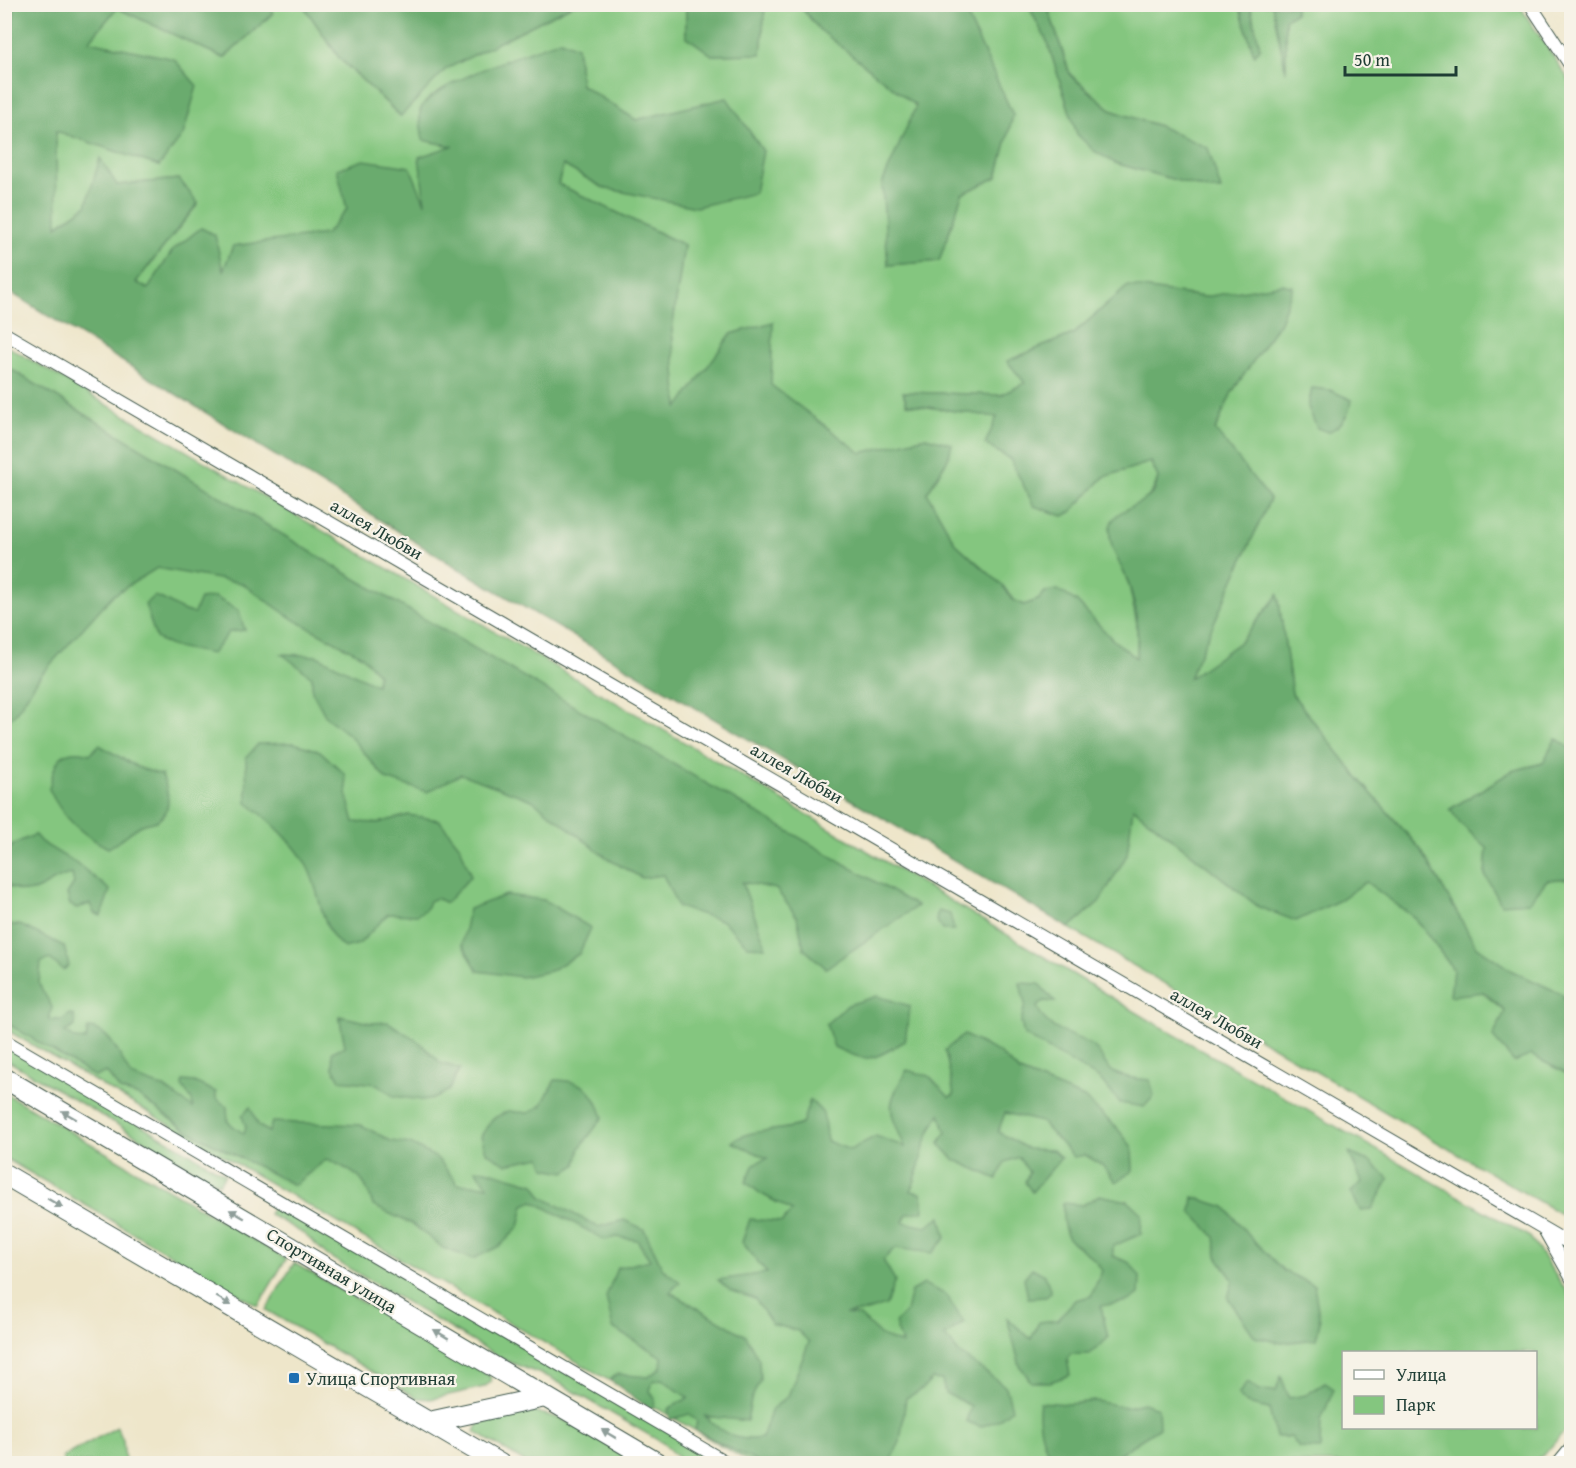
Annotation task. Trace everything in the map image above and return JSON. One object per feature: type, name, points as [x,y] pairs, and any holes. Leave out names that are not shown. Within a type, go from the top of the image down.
[{"type":"main road","name":"Спортивная улица","points":[[4,1078],[659,1464]]},
{"type":"main road","points":[[4,1174],[500,1464]]},
{"type":"main road","points":[[429,1422],[545,1396]]},
{"type":"street","points":[[1530,4],[1572,68]]},
{"type":"street","name":"аллея Любви","points":[[4,333],[1572,1245]]},
{"type":"street","points":[[4,1040],[729,1464]]},
{"type":"street","points":[[1544,1230],[1572,1279]]},
{"type":"street","points":[[1558,1464],[1572,1447]]},
{"type":"green space","points":[[5,5],[15,5],[10,42],[5,47]]},
{"type":"green space","points":[[15,5],[270,5],[273,13],[224,58],[117,8],[89,41],[174,59],[197,86],[183,135],[159,166],[56,131],[57,226],[86,206],[100,158],[117,185],[179,179],[198,203],[136,282],[148,289],[173,250],[201,228],[215,235],[223,271],[233,246],[326,234],[347,209],[337,169],[364,160],[410,167],[425,203],[419,157],[452,146],[423,140],[420,111],[427,101],[460,80],[561,40],[577,47],[581,85],[636,120],[727,98],[763,151],[755,193],[696,207],[604,188],[563,165],[558,184],[684,245],[672,330],[678,408],[731,334],[773,322],[771,385],[861,453],[926,437],[952,444],[948,459],[927,493],[955,543],[1003,586],[1013,600],[1024,605],[1038,600],[1045,592],[1058,590],[1076,601],[1113,640],[1136,658],[1137,621],[1134,602],[1129,584],[1113,549],[1110,527],[1116,516],[1153,492],[1158,477],[1151,462],[1104,477],[1071,512],[1063,516],[1034,506],[1010,459],[985,444],[997,417],[907,404],[903,392],[1001,395],[1025,383],[1007,361],[1073,334],[1128,286],[1204,297],[1283,284],[1293,287],[1280,322],[1232,392],[1215,430],[1270,499],[1189,678],[1240,642],[1278,595],[1292,694],[1363,784],[1421,850],[1476,946],[1512,971],[1562,994],[1571,1009],[1571,1076],[1531,1055],[1514,1062],[1493,1037],[1505,1011],[1484,992],[1450,996],[1453,969],[1416,919],[1366,882],[1338,901],[1296,921],[1259,907],[1133,808],[1127,855],[1100,901],[1069,928],[456,567],[5,289],[4,47],[10,42]]},
{"type":"green space","points":[[270,5],[303,5],[340,59],[400,116],[446,69],[572,5],[686,5],[686,36],[712,55],[761,54],[765,5],[799,5],[819,29],[917,106],[882,184],[889,265],[939,261],[962,194],[997,177],[1013,115],[962,5],[1028,5],[1047,41],[1077,134],[1115,163],[1211,190],[1159,126],[1113,111],[1070,74],[1047,5],[1239,5],[1254,55],[1260,48],[1250,5],[1272,5],[1286,68],[1285,19],[1295,13],[1295,5],[1519,5],[1571,83],[1571,749],[1556,738],[1543,763],[1512,771],[1459,822],[1487,848],[1485,875],[1529,902],[1547,880],[1571,878],[1571,1009],[1562,994],[1512,971],[1476,946],[1421,850],[1363,784],[1292,694],[1278,595],[1240,642],[1188,680],[1270,499],[1215,431],[1232,392],[1280,322],[1293,286],[1204,297],[1128,286],[1073,334],[1008,361],[1025,383],[1001,395],[903,392],[907,404],[998,417],[985,444],[1010,459],[1034,506],[1063,516],[1071,512],[1104,477],[1150,462],[1158,477],[1152,492],[1144,501],[1117,515],[1113,547],[1129,585],[1137,624],[1137,658],[1113,640],[1076,601],[1045,592],[1038,600],[1024,605],[1013,600],[1003,586],[955,543],[927,493],[948,459],[926,437],[861,453],[771,385],[731,334],[678,409],[672,330],[684,245],[558,184],[563,165],[604,188],[727,98],[636,120],[581,85],[577,47],[481,71],[445,87],[429,98],[453,146],[426,206],[347,209],[326,235],[233,246],[223,272],[173,250],[148,290],[136,282],[198,204],[179,179],[117,185],[56,226],[56,130],[159,166],[88,42],[117,8],[224,58],[273,13]]},
{"type":"green space","points":[[303,5],[572,5],[446,69],[401,116],[340,59]]},
{"type":"green space","points":[[686,5],[765,5],[761,54],[712,55],[686,36]]},
{"type":"green space","points":[[799,5],[962,5],[1013,115],[997,177],[962,194],[939,261],[888,265],[882,184],[916,106],[819,29]]},
{"type":"green space","points":[[1028,5],[1047,5],[1070,75],[1113,111],[1159,126],[1208,148],[1221,190],[1211,190],[1115,163],[1094,151],[1077,134],[1047,41]]},
{"type":"green space","points":[[1239,5],[1250,5],[1260,48],[1254,55]]},
{"type":"green space","points":[[1272,5],[1295,5],[1295,13],[1285,19],[1286,72]]},
{"type":"green space","points":[[5,345],[759,786],[1156,1024],[1530,1237],[1571,1298],[1571,1423],[1545,1454],[1530,1463],[751,1463],[5,1029]]},
{"type":"green space","points":[[4,365],[354,578],[917,906],[826,968],[804,949],[797,917],[776,889],[742,882],[766,947],[748,946],[723,921],[678,907],[663,875],[642,878],[610,860],[532,800],[461,774],[427,792],[386,779],[350,736],[326,717],[312,691],[312,677],[282,654],[317,656],[376,685],[378,674],[362,656],[293,619],[241,583],[157,568],[112,596],[40,676],[15,714],[5,721]]},
{"type":"green space","points":[[1312,388],[1330,390],[1352,400],[1344,419],[1328,432],[1317,428],[1308,407]]},
{"type":"green space","points":[[154,596],[194,613],[200,599],[215,597],[238,610],[245,630],[229,632],[212,654],[171,646],[156,638],[145,604]]},
{"type":"green space","points":[[1556,738],[1571,749],[1571,878],[1547,880],[1529,902],[1501,904],[1485,875],[1487,848],[1459,822],[1450,809],[1512,771],[1543,763]]},
{"type":"green space","points":[[294,743],[320,751],[345,774],[348,800],[354,822],[378,823],[408,815],[439,820],[460,846],[471,876],[446,903],[436,898],[429,901],[426,909],[417,915],[388,914],[359,944],[344,948],[336,940],[325,921],[313,879],[297,850],[264,816],[247,803],[246,758],[258,744]]},
{"type":"green space","points":[[99,745],[137,767],[162,775],[168,800],[162,817],[137,827],[108,848],[73,824],[49,789],[60,758],[71,752],[90,754]]},
{"type":"green space","points":[[1133,808],[1259,907],[1338,901],[1366,881],[1416,919],[1453,969],[1506,1012],[1531,1055],[1571,1076],[1571,1220],[1069,928],[1100,901]]},
{"type":"green space","points":[[35,835],[41,842],[79,865],[110,890],[101,916],[94,913],[90,904],[77,908],[70,905],[67,894],[74,883],[72,874],[33,891],[16,890],[5,884],[5,864],[8,851],[17,843]]},
{"type":"green space","points":[[506,895],[544,900],[591,928],[579,954],[550,971],[522,977],[478,971],[462,944],[469,909]]},
{"type":"green space","points":[[938,911],[950,914],[954,930],[943,930],[936,920]]},
{"type":"green space","points":[[4,925],[20,925],[64,946],[69,966],[63,970],[50,959],[41,962],[39,984],[52,1007],[49,1020],[62,1020],[70,1014],[74,1016],[75,1026],[65,1032],[75,1039],[86,1040],[88,1028],[103,1033],[114,1046],[131,1076],[164,1088],[193,1108],[192,1100],[182,1086],[183,1081],[194,1082],[216,1092],[216,1098],[227,1107],[228,1122],[244,1134],[246,1127],[242,1116],[250,1107],[259,1126],[269,1132],[272,1122],[361,1125],[391,1141],[410,1144],[437,1158],[458,1184],[488,1186],[475,1170],[486,1170],[534,1184],[542,1197],[598,1227],[624,1220],[644,1229],[663,1269],[680,1282],[670,1292],[746,1336],[759,1360],[760,1380],[751,1400],[747,1421],[705,1416],[718,1428],[737,1438],[762,1438],[772,1409],[788,1396],[809,1342],[798,1331],[772,1324],[755,1299],[730,1290],[718,1280],[767,1273],[742,1242],[750,1219],[782,1222],[792,1211],[760,1193],[746,1182],[754,1164],[767,1158],[732,1142],[748,1134],[802,1124],[810,1100],[823,1113],[827,1141],[850,1150],[876,1136],[905,1147],[891,1108],[900,1082],[907,1070],[929,1076],[949,1097],[954,1095],[945,1050],[964,1035],[998,1052],[1020,1072],[1084,1098],[1117,1128],[1132,1147],[1133,1171],[1116,1182],[1102,1165],[1085,1155],[1074,1157],[1041,1122],[1005,1113],[998,1132],[1028,1149],[1053,1150],[1061,1158],[1032,1192],[1025,1182],[1029,1172],[1019,1157],[1005,1162],[997,1179],[955,1160],[939,1144],[946,1133],[940,1114],[929,1133],[911,1191],[921,1193],[924,1211],[907,1214],[903,1222],[926,1227],[941,1217],[946,1238],[932,1253],[895,1248],[883,1260],[895,1280],[886,1305],[845,1314],[860,1316],[881,1336],[902,1344],[895,1323],[906,1312],[911,1291],[924,1284],[945,1294],[964,1322],[945,1336],[959,1353],[1006,1387],[1012,1409],[998,1420],[980,1427],[966,1421],[971,1406],[945,1393],[942,1380],[932,1379],[923,1389],[906,1398],[900,1442],[889,1463],[759,1463],[695,1430],[697,1421],[689,1414],[670,1420],[668,1409],[688,1398],[662,1379],[653,1381],[650,1391],[655,1399],[654,1407],[650,1409],[610,1380],[617,1374],[648,1377],[661,1368],[662,1357],[613,1328],[606,1297],[617,1268],[650,1260],[637,1240],[616,1237],[605,1240],[533,1201],[524,1205],[519,1227],[500,1246],[473,1259],[443,1248],[412,1224],[373,1206],[358,1176],[327,1159],[294,1185],[188,1131],[138,1096],[120,1090],[106,1072],[95,1077],[5,1022]]},
{"type":"green space","points":[[1020,983],[1039,984],[1055,1002],[1044,1001],[1037,1007],[1043,1016],[1055,1028],[1093,1046],[1113,1072],[1150,1080],[1154,1096],[1144,1107],[1120,1103],[1100,1079],[1024,1035],[1021,1022],[1025,1004]]},
{"type":"green space","points":[[877,996],[910,1006],[905,1041],[870,1058],[856,1056],[834,1047],[826,1024],[848,1005]]},
{"type":"green space","points":[[339,1016],[371,1023],[388,1022],[419,1042],[441,1063],[460,1069],[449,1090],[436,1098],[422,1100],[393,1096],[377,1084],[340,1080],[333,1068],[332,1052],[345,1046]]},
{"type":"green space","points":[[5,1045],[225,1174],[219,1184],[5,1059]]},
{"type":"green space","points":[[555,1080],[574,1082],[586,1088],[596,1100],[603,1117],[580,1148],[576,1165],[565,1172],[545,1168],[541,1157],[506,1164],[486,1152],[481,1136],[492,1119],[508,1111],[529,1113],[541,1106]]},
{"type":"green space","points":[[5,1093],[286,1259],[258,1306],[5,1158]]},
{"type":"green space","points":[[1349,1153],[1371,1162],[1389,1179],[1372,1209],[1360,1210],[1351,1192],[1362,1182]]},
{"type":"green space","points":[[1099,1195],[1128,1201],[1142,1214],[1141,1234],[1113,1246],[1113,1256],[1130,1263],[1140,1277],[1139,1294],[1129,1301],[1101,1306],[1108,1338],[1090,1354],[1071,1354],[1067,1359],[1070,1375],[1050,1382],[1031,1382],[1020,1366],[1007,1318],[1031,1339],[1039,1322],[1057,1320],[1075,1300],[1091,1296],[1102,1271],[1095,1261],[1069,1238],[1063,1219],[1063,1203],[1083,1205]]},
{"type":"green space","points":[[1193,1197],[1225,1207],[1251,1238],[1284,1271],[1314,1285],[1320,1322],[1316,1339],[1282,1343],[1255,1337],[1228,1298],[1233,1280],[1217,1256],[1215,1237],[1191,1212]]},
{"type":"green space","points":[[276,1202],[723,1463],[683,1463],[663,1443],[551,1378],[504,1360],[328,1256],[304,1234],[269,1214]]},
{"type":"green space","points":[[294,1263],[490,1376],[491,1382],[484,1387],[431,1399],[417,1398],[266,1310]]},
{"type":"green space","points":[[1032,1268],[1045,1275],[1051,1292],[1046,1297],[1028,1298],[1024,1278]]},
{"type":"green space","points":[[1281,1376],[1289,1398],[1306,1395],[1325,1383],[1334,1389],[1321,1420],[1320,1449],[1299,1448],[1291,1437],[1276,1437],[1269,1409],[1247,1404],[1238,1395],[1248,1382],[1259,1390],[1276,1391]]},
{"type":"green space","points":[[1095,1401],[1126,1407],[1143,1403],[1158,1408],[1159,1428],[1105,1463],[1052,1463],[1040,1425],[1040,1402],[1068,1404]]},
{"type":"green space","points":[[525,1412],[540,1413],[570,1423],[638,1463],[526,1463],[475,1432],[479,1423]]},
{"type":"green space","points":[[117,1427],[123,1440],[125,1463],[63,1463],[63,1457]]},
{"type":"place","name":"Улица Спортивная","points":[[294,1378]]}]
